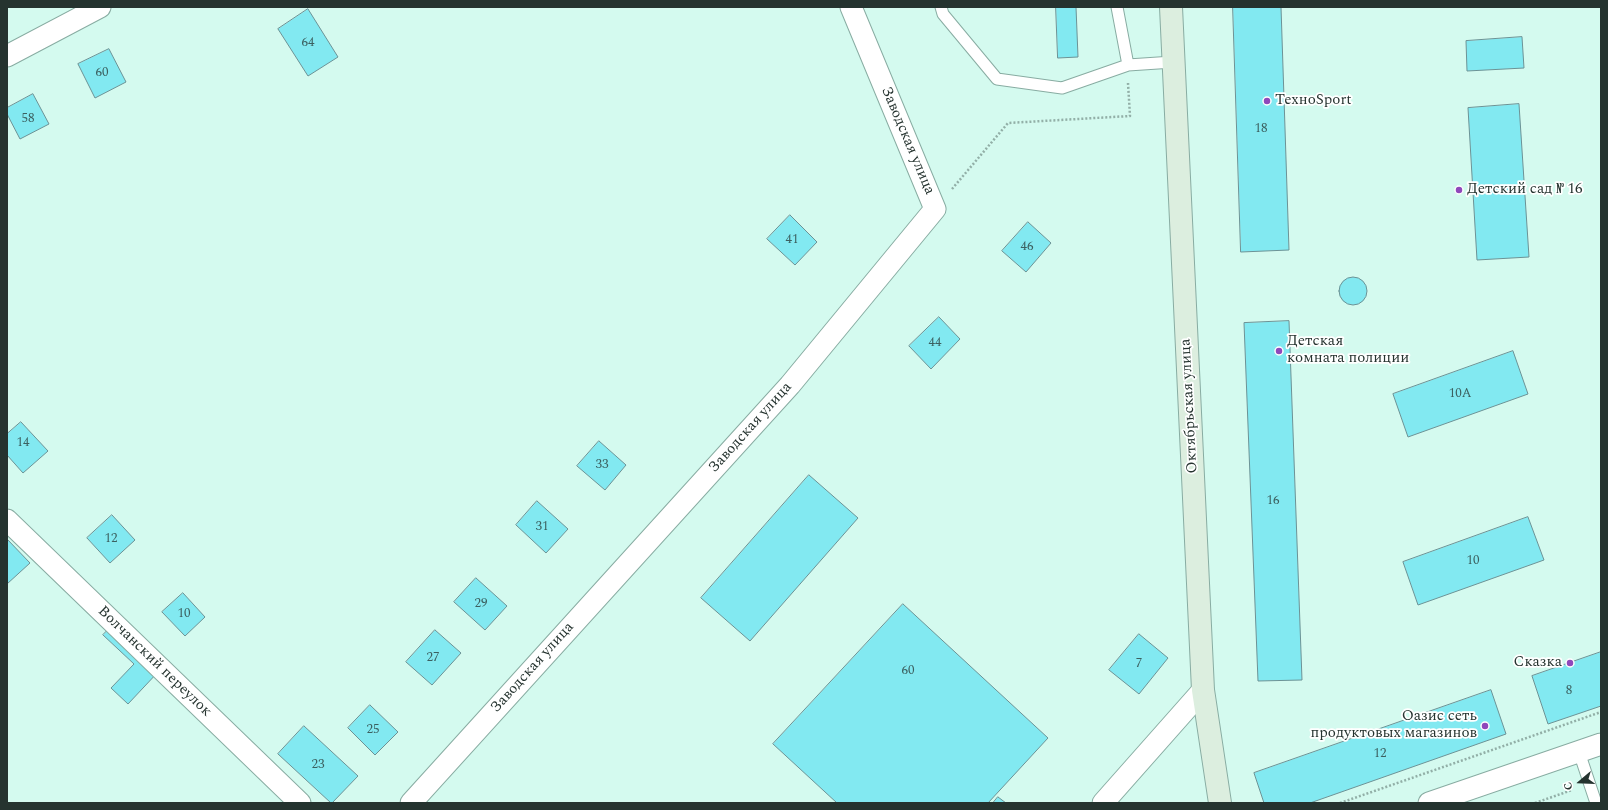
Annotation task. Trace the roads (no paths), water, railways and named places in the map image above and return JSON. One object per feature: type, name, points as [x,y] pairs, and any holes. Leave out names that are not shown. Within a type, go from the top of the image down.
[{"type":"main road","name":"Октябрьская улица","points":[[1171,7],[1203,690],[1220,803]]},
{"type":"street","points":[[7,56],[100,7]]},
{"type":"street","name":"Заводская улица","points":[[411,803],[790,385],[935,209],[851,7]]},
{"type":"street","name":"Волчанский переулок","points":[[7,520],[300,803]]},
{"type":"street","points":[[1103,803],[1203,690]]},
{"type":"street","points":[[1429,803],[1601,744]]},
{"type":"lane","points":[[941,7],[943,14],[998,79],[1062,88],[1128,65],[1173,62]]},
{"type":"lane","points":[[1117,7],[1128,65]]},
{"type":"lane","points":[[1579,752],[1596,803]]},
{"type":"place","name":"ТехноSport","points":[[1267,101]]},
{"type":"place","name":"Детский сад № 16","points":[[1459,190]]},
{"type":"place","name":"Детская комната полиции","points":[[1279,351]]},
{"type":"place","name":"Сказка","points":[[1570,663]]},
{"type":"place","name":"Оазис сеть продуктовых магазинов","points":[[1485,726]]}]
